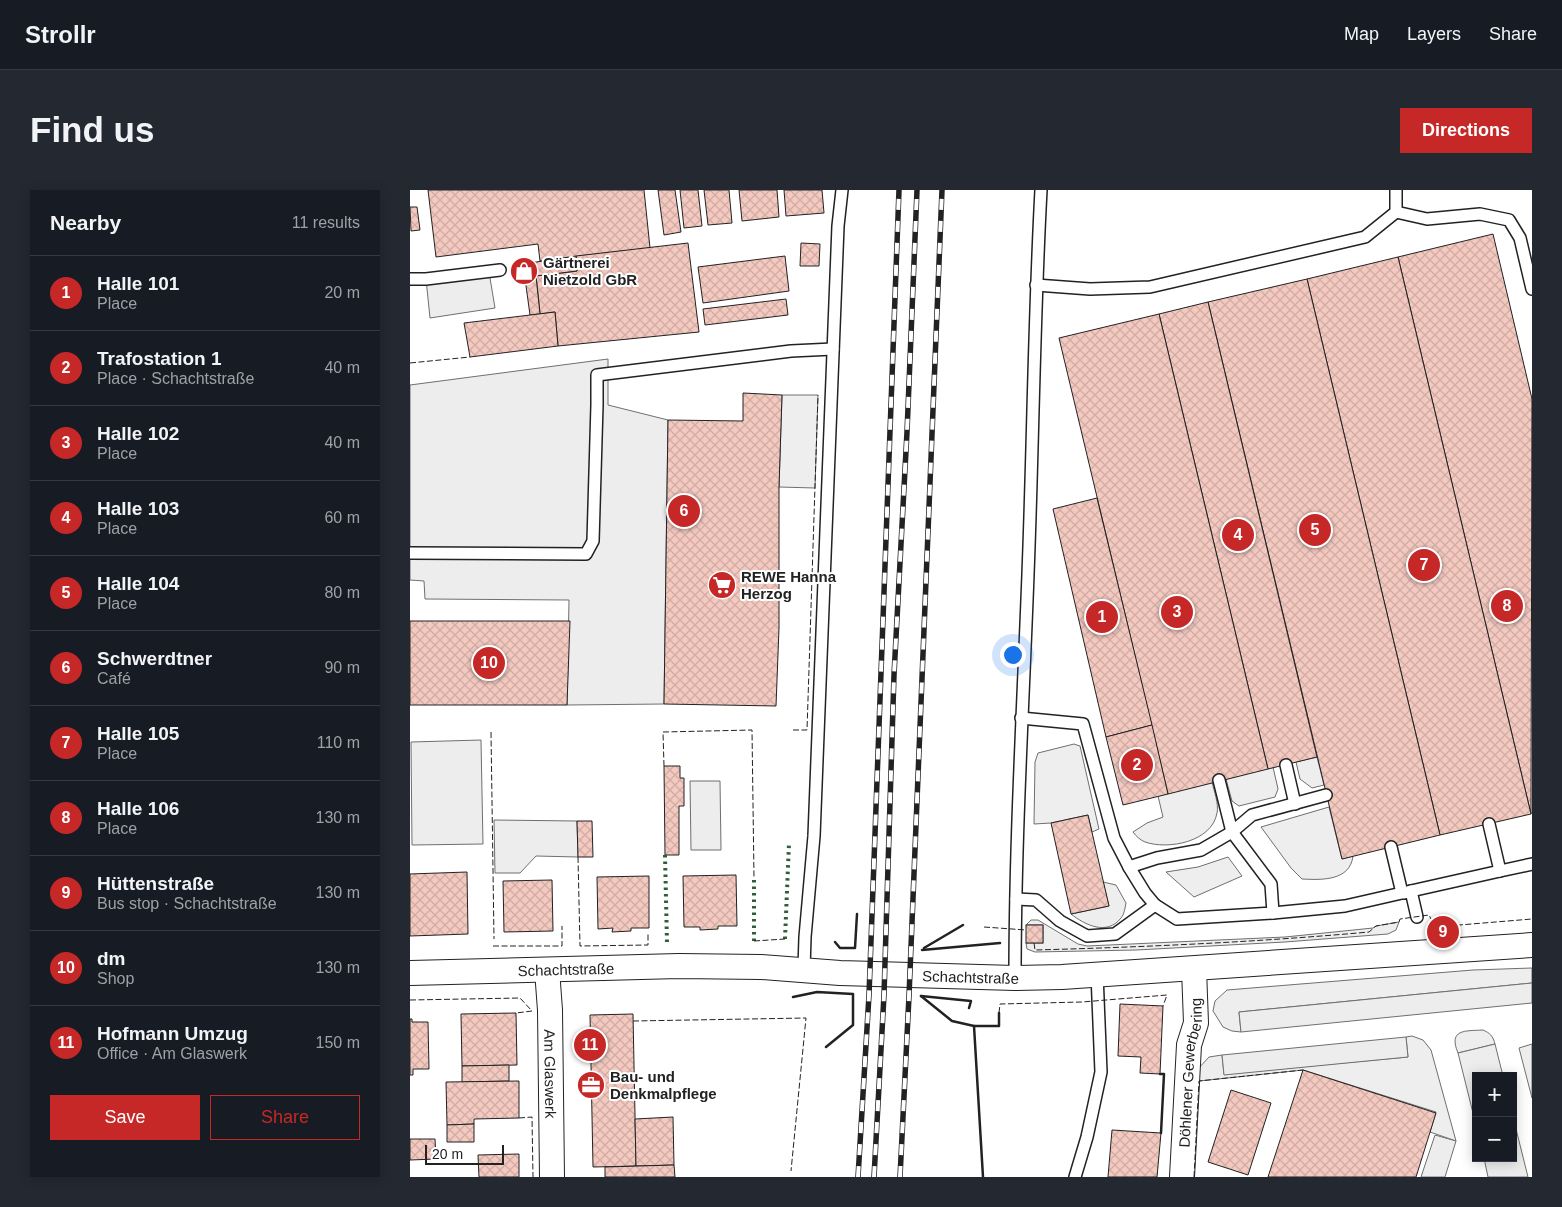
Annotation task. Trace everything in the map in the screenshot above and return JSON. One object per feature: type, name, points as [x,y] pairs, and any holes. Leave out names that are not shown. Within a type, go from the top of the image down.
[{"type":"street","name":"Schachtstraße","points":[[410,973],[679,966],[1016,978],[1194,969],[1532,945]]},
{"type":"street","name":"Döhlener Gewerbering","points":[[1182,1177],[1189,1045],[1196,1023],[1194,969]]},
{"type":"street","name":"Am Glaswerk","points":[[547,970],[550,1010],[552,1177]]},
{"type":"lane","points":[[804,970],[814,836],[838,226],[842,190]]},
{"type":"lane","points":[[1016,978],[1016,899],[1021,718],[1028,574],[1036,285],[1041,190]]},
{"type":"lane","points":[[1396,190],[1396,212]]},
{"type":"lane","points":[[1036,285],[1090,289],[1150,287],[1364,237],[1396,212]]},
{"type":"lane","points":[[1396,212],[1427,219],[1480,214],[1509,220],[1520,238],[1532,288]]},
{"type":"lane","points":[[410,279],[426,279],[500,270]]},
{"type":"lane","points":[[410,552],[586,554],[593,541],[597,405],[596,375],[790,351],[833,349]]},
{"type":"lane","points":[[1021,718],[1083,724],[1114,838],[1145,893],[1155,905],[1177,919],[1345,906],[1532,864]]},
{"type":"lane","points":[[1286,765],[1295,804]]},
{"type":"lane","points":[[1219,780],[1232,832],[1271,884],[1273,913]]},
{"type":"lane","points":[[1129,867],[1157,858],[1201,850],[1232,832],[1252,815],[1326,795]]},
{"type":"lane","points":[[1489,824],[1500,871]]},
{"type":"lane","points":[[1391,847],[1416,917]]},
{"type":"lane","points":[[1016,899],[1036,900],[1060,921],[1087,936],[1115,934],[1155,905]]},
{"type":"lane","points":[[1075,1177],[1101,1072],[1097,974]]},
{"type":"shaded area","points":[[489,272],[495,308],[430,318],[426,279]]},
{"type":"shaded area","points":[[608,359],[608,405],[668,420],[664,704],[567,705],[569,600],[425,599],[424,581],[410,580],[410,385]]},
{"type":"shaded area","points":[[782,395],[818,395],[815,488],[779,487]]},
{"type":"shaded area","points":[[481,740],[483,844],[412,845],[411,742]]},
{"type":"shaded area","points":[[1074,744],[1080,746],[1099,829],[1092,832],[1088,815],[1051,823],[1034,824],[1035,762],[1038,753]]},
{"type":"shaded area","points":[[1317,757],[1324,785],[1312,788],[1300,779],[1296,762]]},
{"type":"shaded area","points":[[1273,767],[1278,789],[1275,797],[1239,806],[1232,801],[1226,779]]},
{"type":"shaded area","points":[[690,781],[720,781],[721,850],[691,850]]},
{"type":"shaded area","points":[[1212,782],[1217,802],[1217,813],[1207,831],[1198,837],[1177,844],[1165,845],[1143,841],[1133,832],[1147,823],[1163,817],[1158,796]]},
{"type":"shaded area","points":[[1329,807],[1342,859],[1353,856],[1351,864],[1341,875],[1326,879],[1302,879],[1291,868],[1261,827]]},
{"type":"shaded area","points":[[494,820],[577,821],[578,857],[536,856],[520,873],[495,873]]},
{"type":"shaded area","points":[[1228,857],[1242,876],[1194,897],[1166,872],[1198,867]]},
{"type":"shaded area","points":[[1103,882],[1116,885],[1126,903],[1121,918],[1109,927],[1103,928],[1089,925],[1071,914],[1109,906]]},
{"type":"shaded area","points":[[1031,920],[1038,920],[1078,944],[1087,946],[1285,937],[1373,928],[1399,922],[1396,930],[1388,934],[1136,950],[1035,952],[1027,949],[1026,943],[1043,943],[1043,925],[1026,925]]},
{"type":"shaded area","points":[[1532,968],[1532,983],[1239,1012],[1241,1032],[1223,1027],[1213,1011],[1215,1001],[1227,990],[1473,970]]},
{"type":"shaded area","points":[[1532,983],[1532,1003],[1241,1032],[1239,1012]]},
{"type":"shaded area","points":[[1483,1030],[1491,1035],[1495,1044],[1458,1053],[1455,1045],[1457,1035],[1465,1031]]},
{"type":"shaded area","points":[[1412,1036],[1423,1040],[1431,1050],[1456,1141],[1430,1132],[1436,1112],[1303,1070],[1199,1081],[1198,1069],[1209,1057],[1222,1055],[1224,1074],[1408,1057],[1406,1037]]},
{"type":"shaded area","points":[[1406,1037],[1408,1057],[1224,1075],[1222,1055]]},
{"type":"shaded area","points":[[1495,1044],[1502,1072],[1472,1072],[1472,1109],[1458,1053]]},
{"type":"shaded area","points":[[1532,1044],[1532,1098],[1519,1048]]},
{"type":"shaded area","points":[[1517,1133],[1528,1177],[1488,1177],[1485,1162],[1517,1162]]},
{"type":"shaded area","points":[[1435,1135],[1456,1141],[1445,1177],[1421,1177]]},
{"type":"building","points":[[428,190],[644,190],[650,248],[540,261],[538,244],[436,257]]},
{"type":"building","points":[[658,190],[675,190],[681,232],[664,235]]},
{"type":"building","points":[[680,190],[698,190],[702,226],[684,228]]},
{"type":"building","points":[[704,190],[729,190],[732,223],[708,225]]},
{"type":"building","points":[[739,190],[777,190],[779,217],[742,221]]},
{"type":"building","points":[[784,190],[822,190],[824,213],[786,216]]},
{"type":"building","points":[[410,207],[417,207],[420,230],[411,231]]},
{"type":"building","points":[[1493,234],[1532,399],[1531,814],[1398,257]]},
{"type":"building","points":[[688,243],[699,332],[558,346],[555,312],[540,314],[536,276],[577,271],[576,256]]},
{"type":"building","points":[[801,243],[820,244],[819,266],[800,266]]},
{"type":"building","points":[[576,256],[577,271],[536,276],[540,314],[530,315],[523,264]]},
{"type":"building","points":[[785,256],[789,291],[703,303],[698,267]]},
{"type":"building","points":[[1398,257],[1531,814],[1440,835],[1307,279]]},
{"type":"building","points":[[1307,279],[1440,835],[1342,859],[1208,302]]},
{"type":"building","points":[[786,299],[788,315],[705,325],[703,309]]},
{"type":"building","points":[[1208,302],[1317,757],[1268,769],[1159,314]]},
{"type":"building","points":[[555,312],[558,346],[470,357],[464,323]]},
{"type":"building","points":[[1159,314],[1268,769],[1168,794],[1059,338]]},
{"type":"building","name":"REWE Hanna Herzog","points":[[743,393],[782,395],[776,706],[664,704],[668,420],[743,421]]},
{"type":"building","points":[[1097,498],[1152,725],[1106,737],[1053,509]]},
{"type":"building","points":[[410,621],[570,621],[567,705],[410,705]]},
{"type":"building","points":[[1152,725],[1168,794],[1123,805],[1106,737]]},
{"type":"building","points":[[664,766],[680,766],[680,778],[684,778],[684,806],[679,806],[679,855],[665,855]]},
{"type":"building","points":[[1088,815],[1109,906],[1071,914],[1051,823]]},
{"type":"building","points":[[577,821],[592,821],[593,857],[578,857]]},
{"type":"building","points":[[467,872],[468,934],[410,936],[410,874]]},
{"type":"building","points":[[736,875],[737,926],[718,926],[718,929],[700,930],[700,927],[684,927],[683,876]]},
{"type":"building","points":[[649,876],[649,928],[631,928],[631,931],[612,932],[613,928],[598,929],[597,877]]},
{"type":"building","points":[[552,880],[553,931],[504,932],[503,881]]},
{"type":"building","points":[[1026,925],[1043,925],[1043,943],[1026,943]]},
{"type":"building","points":[[1120,1004],[1163,1006],[1160,1074],[1140,1073],[1141,1057],[1118,1056]]},
{"type":"building","points":[[516,1013],[517,1065],[462,1066],[461,1014]]},
{"type":"building","points":[[633,1014],[636,1166],[593,1167],[590,1015]]},
{"type":"building","points":[[410,1019],[412,1019],[412,1022],[428,1022],[429,1069],[413,1069],[413,1075],[410,1075]]},
{"type":"building","points":[[509,1065],[509,1081],[462,1082],[462,1066]]},
{"type":"building","points":[[1303,1070],[1436,1113],[1416,1177],[1268,1177]]},
{"type":"building","points":[[519,1081],[519,1118],[474,1119],[474,1124],[447,1125],[446,1082]]},
{"type":"building","points":[[1231,1090],[1271,1103],[1248,1175],[1208,1162]]},
{"type":"building","points":[[673,1117],[674,1165],[636,1166],[635,1119]]},
{"type":"building","points":[[474,1124],[474,1142],[447,1142],[447,1125]]},
{"type":"building","points":[[1112,1130],[1161,1133],[1157,1177],[1108,1177]]},
{"type":"building","points":[[410,1139],[435,1139],[436,1159],[410,1160]]},
{"type":"building","points":[[519,1154],[519,1177],[479,1177],[478,1155]]},
{"type":"building","points":[[674,1165],[675,1177],[605,1177],[605,1167]]},
{"type":"railway","points":[[858,1177],[869,995],[899,190]]},
{"type":"railway","points":[[874,1177],[884,995],[894,675],[917,190]]},
{"type":"railway","points":[[900,1177],[942,190]]},
{"type":"hedge","points":[[785,939],[789,843]]},
{"type":"hedge","points":[[665,855],[667,943]]},
{"type":"hedge","points":[[754,877],[754,941]]},
{"type":"fence","points":[[410,363],[470,357]]},
{"type":"fence","points":[[793,730],[807,730],[818,395]]},
{"type":"fence","points":[[664,766],[663,732],[752,730],[754,877]]},
{"type":"fence","points":[[491,732],[494,939]]},
{"type":"fence","points":[[578,857],[580,946],[648,945],[648,933]]},
{"type":"fence","points":[[1034,943],[1035,950],[1161,946],[1369,932],[1376,926],[1399,922],[1400,919],[1429,915],[1435,927],[1532,919]]},
{"type":"fence","points":[[493,946],[562,946],[562,926]]},
{"type":"fence","points":[[984,927],[1026,930]]},
{"type":"fence","points":[[754,941],[785,939]]},
{"type":"fence","points":[[999,1013],[1000,1004],[1082,1002],[1167,995],[1163,1006]]},
{"type":"fence","points":[[410,1000],[520,998],[532,1011],[516,1013]]},
{"type":"fence","points":[[633,1021],[806,1018],[791,1171]]},
{"type":"fence","points":[[1194,1177],[1199,1081],[1303,1070]]},
{"type":"fence","points":[[519,1118],[532,1117],[533,1177]]},
{"type":"wall","points":[[835,942],[840,948],[855,948],[857,914]]},
{"type":"wall","points":[[924,948],[963,925]]},
{"type":"wall","points":[[922,950],[1000,943]]},
{"type":"wall","points":[[793,997],[817,992],[853,994],[853,1025],[826,1047]]},
{"type":"wall","points":[[921,996],[952,1021],[974,1026]]},
{"type":"wall","points":[[921,996],[971,1001],[969,1008]]},
{"type":"wall","points":[[983,1177],[974,1026],[999,1026],[999,1013]]},
{"type":"wall","points":[[1160,1074],[1164,1074],[1161,1133]]},
{"type":"place","name":"Gärtnerei Nietzold GbR","points":[[524,271]]},
{"type":"place","name":"Schwerdtner","points":[[684,511]]},
{"type":"place","name":"Halle 104","points":[[1315,530]]},
{"type":"place","name":"Halle 103","points":[[1238,535]]},
{"type":"place","name":"Halle 105","points":[[1424,565]]},
{"type":"place","name":"REWE Hanna Herzog","points":[[722,585]]},
{"type":"place","name":"Halle 106","points":[[1507,606]]},
{"type":"place","name":"Halle 102","points":[[1177,612]]},
{"type":"place","name":"Halle 101","points":[[1102,617]]},
{"type":"place","name":"dm","points":[[489,663]]},
{"type":"place","name":"Trafostation 1","points":[[1137,765]]},
{"type":"place","name":"Hüttenstraße","points":[[1443,932]]},
{"type":"place","name":"Hofmann Umzug","points":[[590,1045]]},
{"type":"place","name":"Bau- und Denkmalpflege","points":[[591,1085]]}]
